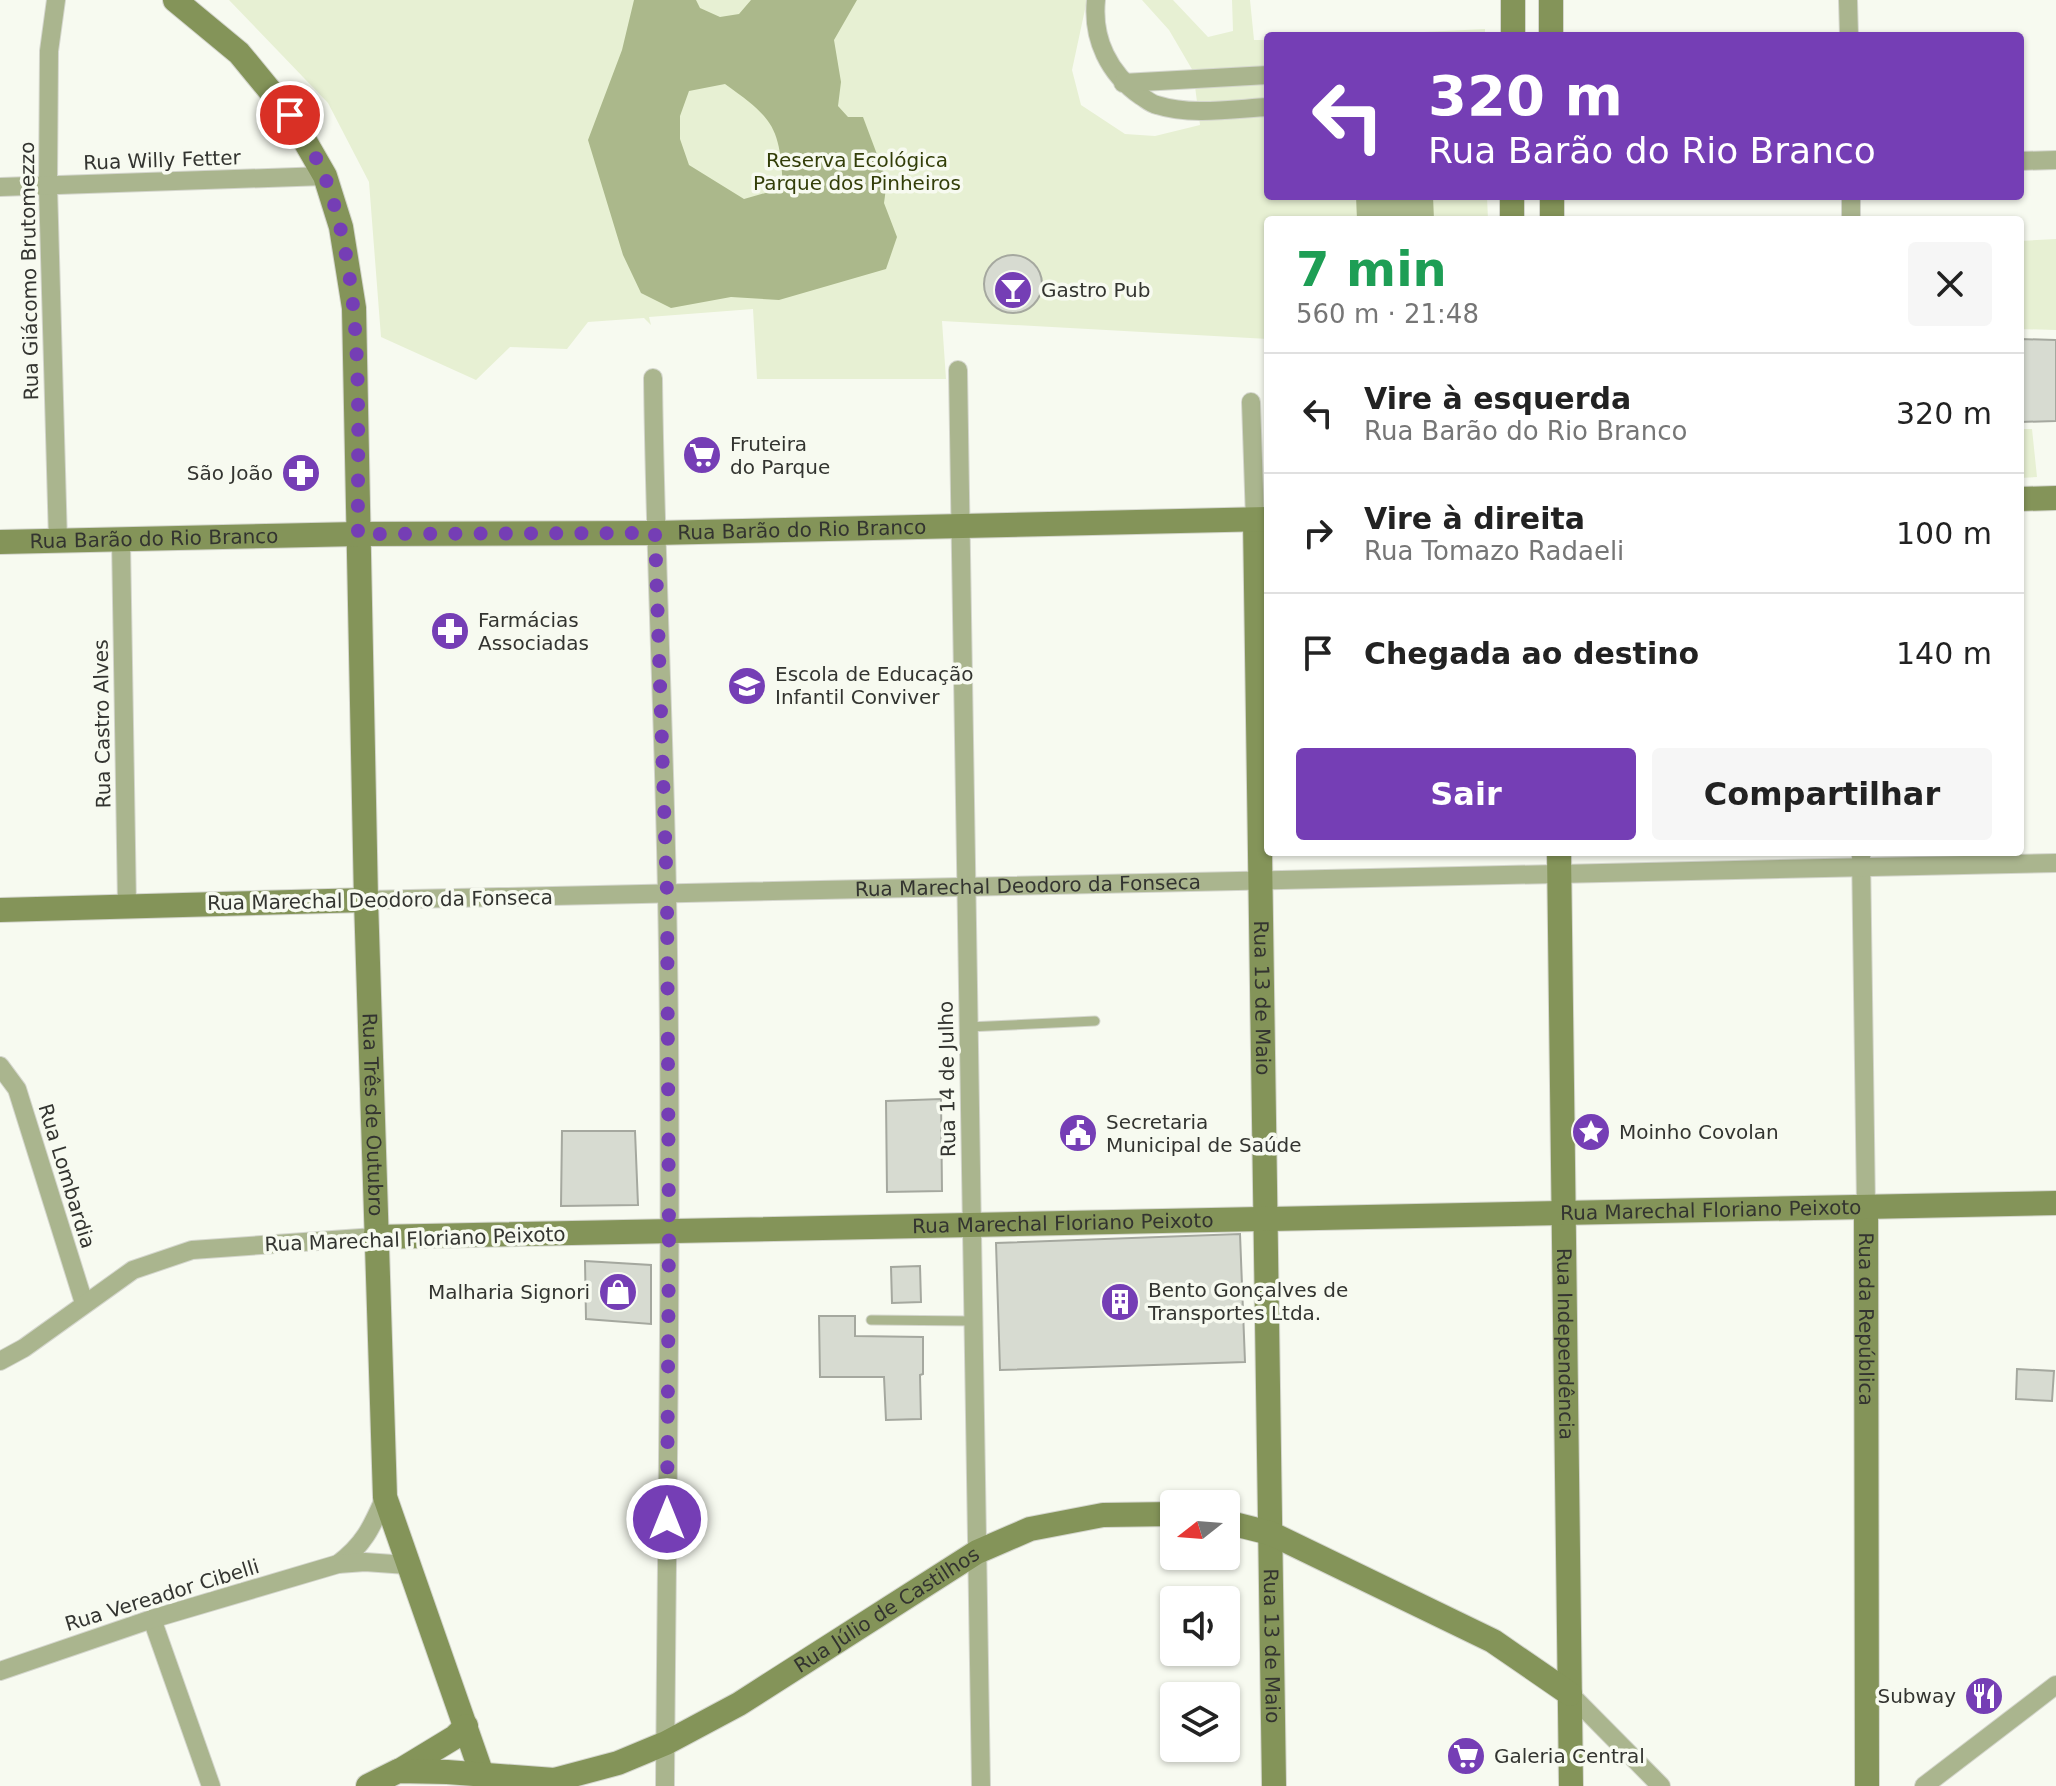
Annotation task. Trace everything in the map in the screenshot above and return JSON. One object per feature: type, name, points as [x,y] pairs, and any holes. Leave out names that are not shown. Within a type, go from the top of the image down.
[{"type":"street","name":"Rua Giácomo Brutomezzo","points":[[56,0],[49,51],[48,186],[58,541]]},
{"type":"street","name":"Rua Três de Outubro","points":[[175,0],[239,53],[290,115],[325,176],[341,227],[354,308],[366,900],[385,1497],[485,1780]]},
{"type":"street","points":[[1096,0],[1099,39],[1110,66],[1123,83],[1154,105],[1184,110],[1264,107]]},
{"type":"street","points":[[1513,0],[1513,32]]},
{"type":"street","points":[[1551,0],[1551,32]]},
{"type":"street","points":[[1848,0],[1849,32]]},
{"type":"street","points":[[1123,83],[1264,75]]},
{"type":"street","points":[[2024,161],[2056,160]]},
{"type":"street","name":"Rua Willy Fetter","points":[[0,187],[325,176]]},
{"type":"street","name":"Rua 14 de Julho","points":[[958,370],[981,1786]]},
{"type":"street","points":[[653,378],[667,894],[669,1231],[665,1786]]},
{"type":"street","name":"Rua 13 de Maio","points":[[1251,402],[1261,519],[1260,881],[1274,1786]]},
{"type":"street","points":[[2024,499],[2056,498]]},
{"type":"street","name":"Rua Barão do Rio Branco","points":[[0,542],[358,534],[655,533],[1261,519]]},
{"type":"street","name":"Rua Castro Alves","points":[[121,541],[127,906]]},
{"type":"street","name":"Rua Marechal Deodoro da Fonseca","points":[[0,910],[1260,881],[1559,863],[1861,860],[2056,863]]},
{"type":"street","name":"Rua da República","points":[[1861,860],[1866,1207],[1867,1786]]},
{"type":"street","name":"Rua Independência","points":[[1559,863],[1571,1786]]},
{"type":"street","name":"Rua Lombardia","points":[[0,1066],[17,1089],[84,1303]]},
{"type":"street","name":"Rua Marechal Floriano Peixoto","points":[[0,1361],[24,1348],[133,1270],[192,1250],[375,1237],[2056,1203]]},
{"type":"street","name":"Rua Vereador Cibelli","points":[[338,1564],[356,1551],[368,1534],[385,1497]]},
{"type":"street","name":"Rua Júlio de Castilhos","points":[[398,1771],[485,1780],[554,1780],[618,1763],[666,1743],[739,1704],[977,1552],[1030,1529],[1103,1515],[1160,1514]]},
{"type":"street","points":[[1240,1526],[1270,1533],[1493,1641],[1570,1694],[1661,1786]]},
{"type":"street","name":"Rua Vereador Cibelli","points":[[0,1671],[152,1619],[338,1564],[407,1565]]},
{"type":"street","points":[[152,1619],[211,1786]]},
{"type":"street","points":[[1924,1786],[2056,1685]]},
{"type":"street","points":[[368,1786],[455,1737],[466,1726]]},
{"type":"street","name":"Rua Júlio de Castilhos","points":[[587,1786],[618,1763]]},
{"type":"lane","points":[[968,1027],[1095,1021]]},
{"type":"lane","points":[[871,1320],[973,1321]]},
{"type":"green space","name":"Reserva Ecológica Parque dos Pinheiros","points":[[229,0],[1087,0],[1072,70],[1081,105],[1125,134],[1155,136],[1200,125],[1193,71],[1169,30],[1142,0],[1173,0],[1208,37],[1233,31],[1232,0],[1250,0],[1254,40],[1264,40],[1264,200],[1487,200],[1488,216],[1264,216],[1264,339],[942,321],[946,379],[757,379],[753,309],[649,317],[651,325],[644,318],[588,322],[567,349],[510,347],[476,380],[381,337],[369,182],[328,103]]},
{"type":"green space","points":[[1485,29],[1485,32],[1424,32]]},
{"type":"green space","points":[[2056,239],[2056,330],[2024,329],[2024,241]]},
{"type":"green space","points":[[2024,429],[2032,429],[2037,477],[2024,478]]},
{"type":"shaded area","points":[[634,0],[696,0],[700,8],[720,17],[739,14],[751,0],[857,0],[834,40],[841,82],[838,106],[848,117],[863,117],[887,181],[884,203],[897,237],[886,269],[779,300],[731,297],[671,308],[641,293],[623,255],[588,140],[622,50]],"holes":[[[725,84],[754,106],[771,126],[780,151],[783,188],[744,199],[689,165],[680,139],[680,116],[689,91]]]},
{"type":"shaded area","points":[[1356,200],[1433,200],[1434,216],[1357,216]]},
{"type":"building","name":"Gastro Pub","points":[[1013,255],[1034,263],[1042,284],[1034,305],[1013,313],[992,305],[984,284],[992,263]]},
{"type":"building","points":[[2024,339],[2056,340],[2056,421],[2024,422]]},
{"type":"building","points":[[941,1099],[942,1191],[887,1192],[886,1101]]},
{"type":"building","points":[[562,1131],[635,1131],[638,1205],[561,1206]]},
{"type":"building","name":"Bento Gonçalves de Transportes Ltda.","points":[[1240,1234],[1245,1362],[1000,1370],[996,1243]]},
{"type":"building","name":"Malharia Signori","points":[[585,1261],[651,1265],[651,1324],[586,1319]]},
{"type":"building","points":[[920,1266],[921,1302],[892,1303],[891,1267]]},
{"type":"building","points":[[819,1316],[855,1316],[855,1336],[923,1337],[921,1419],[886,1420],[884,1377],[820,1377]]},
{"type":"building","points":[[2017,1369],[2054,1371],[2052,1401],[2016,1399]]},
{"type":"place","name":"Gastro Pub","points":[[1013,290]]},
{"type":"place","name":"Fruteira do Parque","points":[[702,455]]},
{"type":"place","name":"São João","points":[[301,473]]},
{"type":"place","name":"Farmácias Associadas","points":[[450,631]]},
{"type":"place","name":"Escola de Educação Infantil Conviver","points":[[747,686]]},
{"type":"place","name":"Moinho Covolan","points":[[1591,1132]]},
{"type":"place","name":"Secretaria Municipal de Saúde","points":[[1078,1133]]},
{"type":"place","name":"Malharia Signori","points":[[618,1292]]},
{"type":"place","name":"Bento Gonçalves de Transportes Ltda.","points":[[1120,1302]]},
{"type":"place","name":"Subway","points":[[1984,1696]]},
{"type":"place","name":"Galeria Central","points":[[1466,1756]]},
{"type":"route","points":[[290,115],[325,176],[341,227],[354,308],[358,534],[655,533],[667,894],[667,1519]]}]
